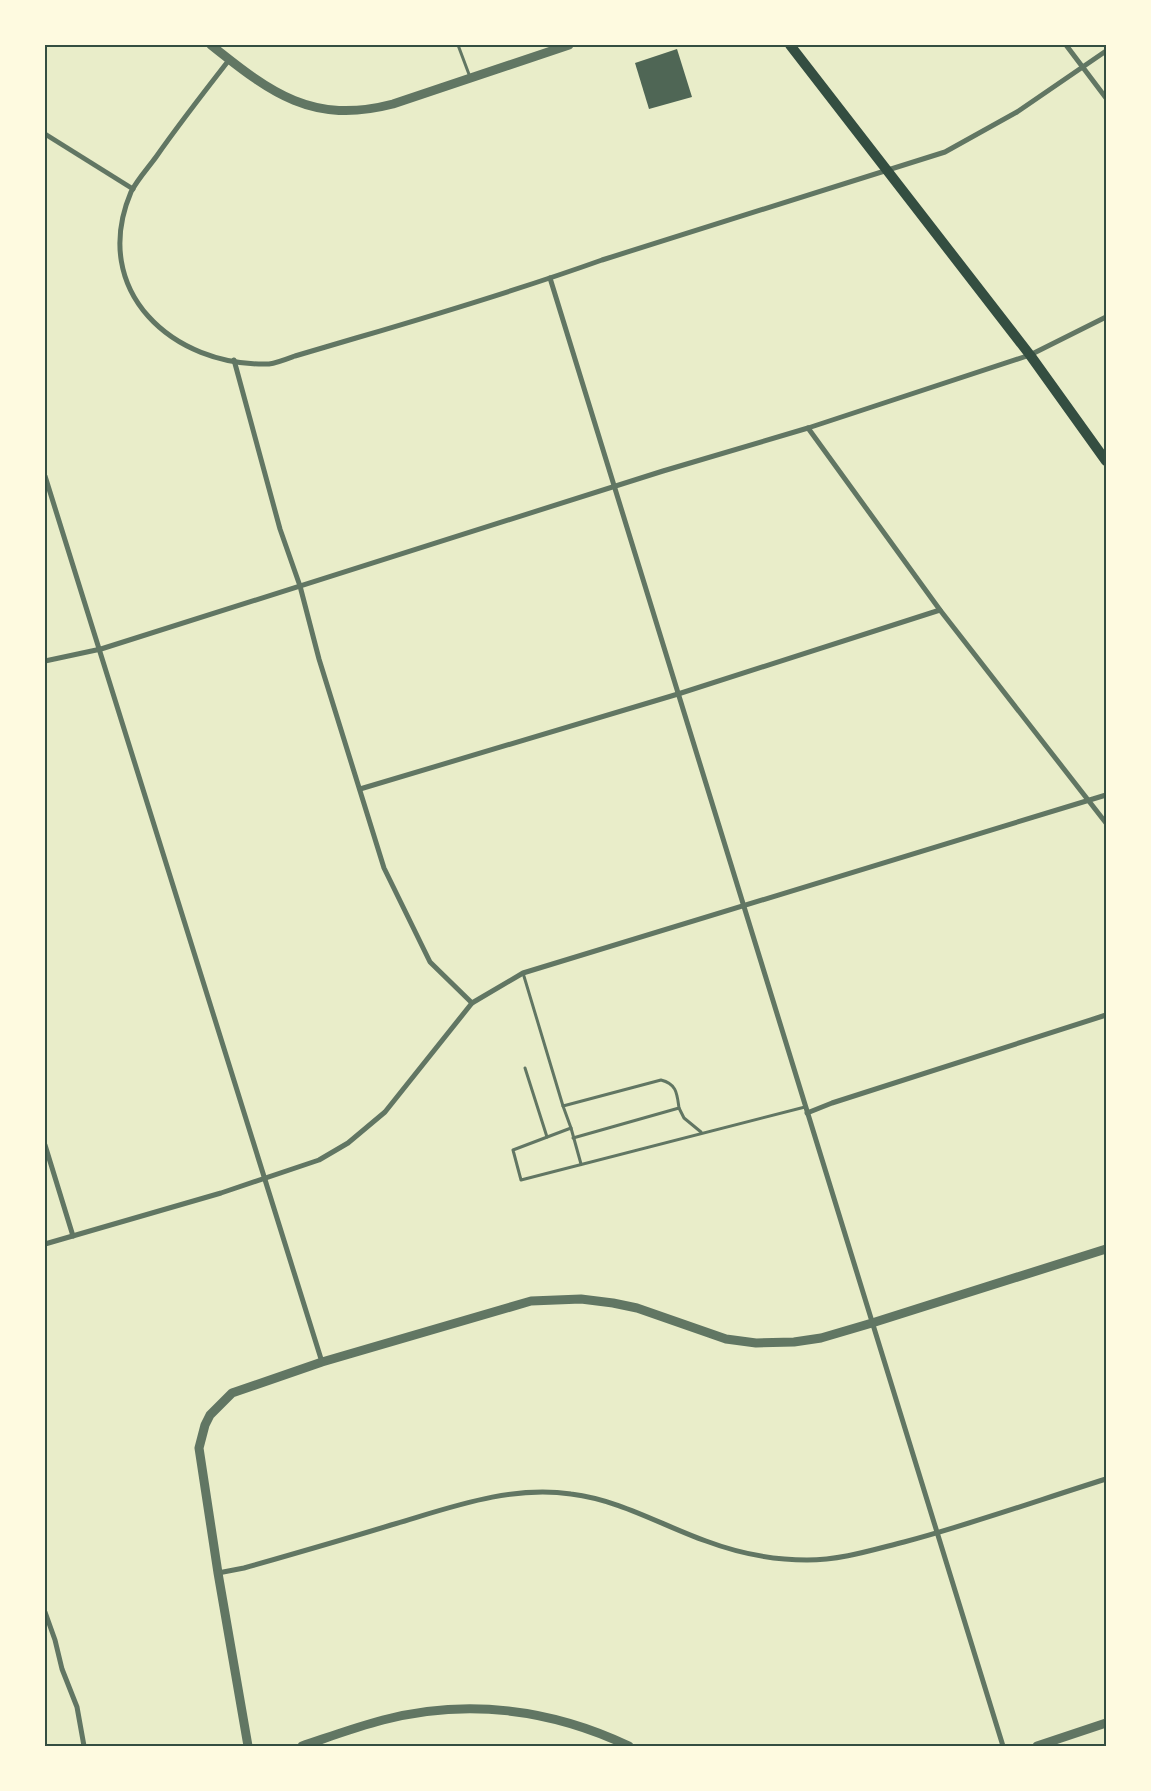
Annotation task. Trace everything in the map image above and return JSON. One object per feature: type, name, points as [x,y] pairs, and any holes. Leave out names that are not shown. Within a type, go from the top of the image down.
[{"type":"main road","points":[[790,45],[1030,355],[1106,461]]},
{"type":"street","points":[[211,45],[257,82],[284,98],[329,110],[345,111],[378,108],[471,80],[568,45]]},
{"type":"street","points":[[1066,45],[1106,98]]},
{"type":"street","points":[[229,60],[170,136],[133,189],[123,218],[121,248],[126,278],[139,305],[160,330],[172,339],[201,353],[234,360],[270,364],[550,278],[945,152],[1017,112],[1106,51]]},
{"type":"street","points":[[45,134],[133,189]]},
{"type":"street","points":[[550,278],[1003,1746]]},
{"type":"street","points":[[45,661],[100,649],[808,428],[1030,355],[1106,317]]},
{"type":"street","points":[[234,360],[280,529],[300,586],[319,659],[388,876],[430,962],[472,1003]]},
{"type":"street","points":[[808,428],[940,610],[1106,823]]},
{"type":"street","points":[[45,476],[322,1362]]},
{"type":"street","points":[[360,789],[678,694],[940,610]]},
{"type":"street","points":[[45,1244],[264,1179],[319,1160],[348,1143],[386,1112],[472,1003],[523,973],[1106,795]]},
{"type":"street","points":[[806,1110],[1106,1015]]},
{"type":"street","points":[[45,1145],[73,1236]]},
{"type":"street","points":[[248,1746],[218,1573],[200,1448],[201,1436],[210,1415],[232,1393],[322,1362],[531,1301],[581,1299],[613,1303],[637,1308],[717,1337],[756,1343],[794,1342],[821,1338],[872,1323],[1106,1249]]},
{"type":"street","points":[[218,1573],[244,1568],[502,1495],[543,1492],[570,1494],[602,1500],[638,1511],[706,1541],[736,1551],[773,1558],[808,1560],[845,1557],[937,1533],[1106,1479]]},
{"type":"street","points":[[45,1612],[55,1640],[62,1669],[76,1707],[84,1746]]},
{"type":"street","points":[[302,1746],[383,1720],[434,1710],[476,1708],[543,1715],[586,1728],[629,1746]]},
{"type":"street","points":[[1037,1746],[1106,1723]]},
{"type":"lane","points":[[458,45],[471,80]]},
{"type":"lane","points":[[523,973],[581,1164]]},
{"type":"lane","points":[[525,1068],[547,1137]]},
{"type":"lane","points":[[563,1106],[661,1080],[671,1082],[677,1092],[679,1108],[684,1118],[701,1132]]},
{"type":"lane","points":[[573,1138],[679,1108]]},
{"type":"lane","points":[[571,1128],[513,1150],[521,1180],[701,1132],[806,1110]]},
{"type":"building","points":[[677,49],[692,97],[649,109],[635,63]]}]
